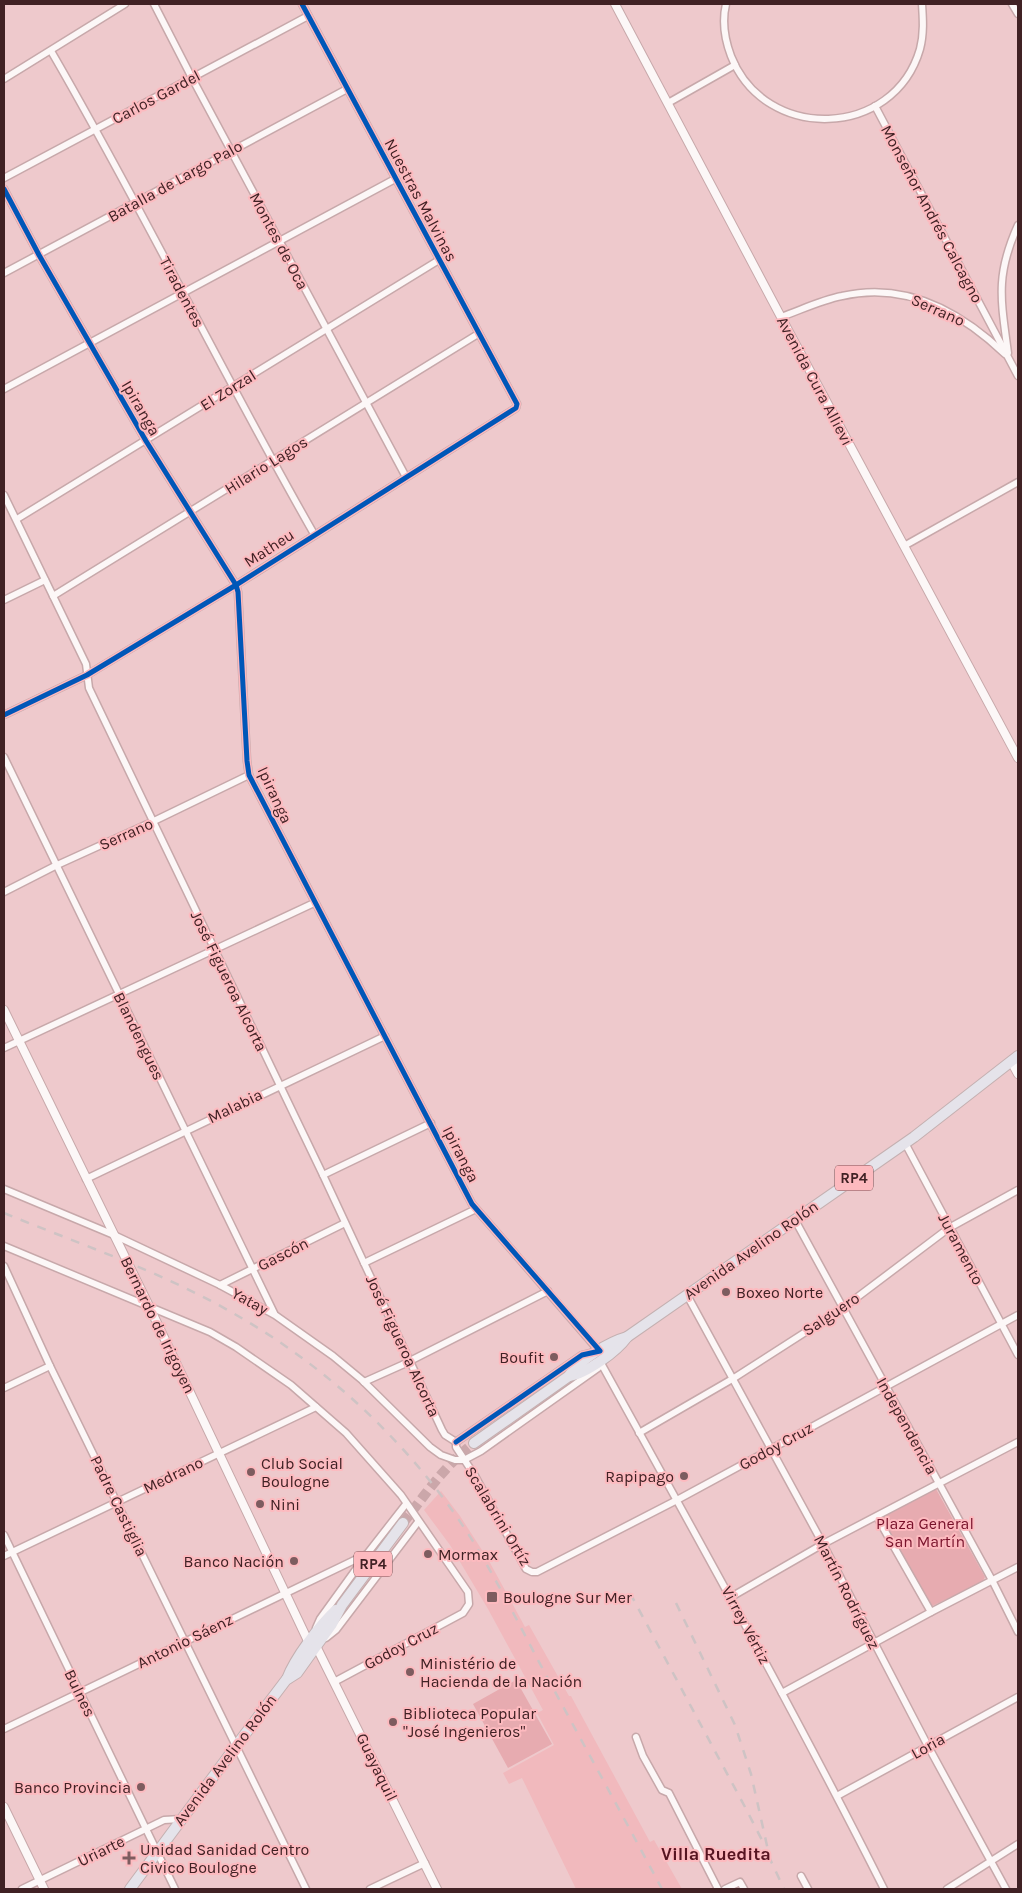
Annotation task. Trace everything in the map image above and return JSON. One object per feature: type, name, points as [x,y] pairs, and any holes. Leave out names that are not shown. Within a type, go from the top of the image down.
[{"type":"main road","name":"Avenida Avelino Rolón","points":[[474,1443],[569,1376],[579,1375],[621,1346],[627,1337],[905,1143],[1015,1058]]},
{"type":"main road","name":"Avenida Avelino Rolón","points":[[130,1889],[286,1680],[291,1668],[313,1644],[325,1620],[342,1604],[403,1523]]},
{"type":"street","points":[[4,79],[125,4]]},
{"type":"street","name":"Montes de Oca","points":[[154,4],[279,242],[406,477]]},
{"type":"street","name":"Nuestras Malvinas","points":[[302,4],[517,404],[516,408]]},
{"type":"street","name":"Avenida Cura Allievi","points":[[615,4],[781,318],[1018,758]]},
{"type":"street","points":[[726,4],[724,28],[728,47],[735,65],[748,84],[764,100],[785,112],[807,118],[830,120],[853,116],[875,106],[894,91],[909,72],[920,50],[924,26],[922,4]]},
{"type":"street","points":[[1012,4],[1018,14]]},
{"type":"street","name":"Carlos Gardel","points":[[4,178],[308,16]]},
{"type":"street","name":"Tiradentes","points":[[51,51],[96,129],[272,461],[314,534]]},
{"type":"street","points":[[668,103],[735,65]]},
{"type":"street","name":"Batalla de Largo Palo","points":[[4,273],[347,89]]},
{"type":"street","name":"Monseñor Andrés Calcagno","points":[[875,106],[1018,376]]},
{"type":"street","points":[[4,389],[395,178]]},
{"type":"street","name":"Ipiranga","points":[[4,189],[39,255],[146,441],[236,585],[238,592],[249,774],[314,903],[476,1210],[548,1291],[602,1358]]},
{"type":"street","points":[[1009,359],[1001,289],[1006,258],[1018,225]]},
{"type":"street","name":"El Zorzal","points":[[17,519],[439,260]]},
{"type":"street","name":"Serrano","points":[[781,318],[843,295],[865,292],[903,295],[954,314],[975,327],[1009,359]]},
{"type":"street","name":"Hilario Lagos","points":[[53,596],[478,334]]},
{"type":"street","name":"Matheu","points":[[4,715],[87,675],[236,585],[516,408]]},
{"type":"street","points":[[904,546],[1018,482]]},
{"type":"street","name":"José Figueroa Alcorta","points":[[4,495],[6,505],[17,519],[86,664],[89,688],[323,1175],[445,1435],[456,1442],[456,1447],[464,1460]]},
{"type":"street","points":[[4,600],[45,580]]},
{"type":"street","name":"Blandengues","points":[[4,757],[55,866],[275,1315]]},
{"type":"street","name":"Serrano","points":[[4,892],[55,866],[154,822],[249,774]]},
{"type":"street","points":[[4,1048],[314,903]]},
{"type":"street","name":"Bernardo de Irigoyen","points":[[4,1010],[149,1306],[285,1593],[313,1644]]},
{"type":"street","name":"Malabia","points":[[86,1179],[279,1085],[385,1036]]},
{"type":"street","points":[[1015,1058],[1018,1074]]},
{"type":"street","points":[[323,1175],[431,1123]]},
{"type":"street","name":"Juramento","points":[[905,1143],[1018,1355]]},
{"type":"street","name":"Yatay","points":[[4,1189],[114,1235],[220,1285],[275,1315],[333,1356],[364,1382],[435,1452],[447,1458],[464,1460]]},
{"type":"street","name":"Salguero","points":[[640,1433],[734,1378],[843,1308],[949,1228],[1018,1190]]},
{"type":"street","points":[[364,1263],[476,1210]]},
{"type":"street","name":"Independencia","points":[[795,1220],[993,1582],[1018,1632]]},
{"type":"street","name":"Gascón","points":[[220,1285],[345,1223]]},
{"type":"street","points":[[4,1246],[210,1332],[236,1347],[291,1385],[346,1433],[401,1495],[418,1522]]},
{"type":"street","name":"Padre Castiglia","points":[[4,1266],[50,1366],[306,1889]]},
{"type":"street","points":[[364,1382],[548,1291]]},
{"type":"street","name":"Martín Rodríguez","points":[[687,1295],[734,1378],[928,1746],[1006,1889]]},
{"type":"street","name":"Godoy Cruz","points":[[532,1572],[537,1572],[677,1500],[1018,1315]]},
{"type":"street","name":"Avenida Avelino Rolón","points":[[456,1442],[582,1355],[602,1358]]},
{"type":"street","name":"Virrey Vértiz","points":[[602,1358],[640,1433],[731,1596],[884,1889]]},
{"type":"street","name":"Avenida Avelino Rolón","points":[[464,1460],[481,1451],[602,1358]]},
{"type":"street","points":[[4,1388],[50,1366]]},
{"type":"street","name":"Medrano","points":[[4,1556],[316,1407]]},
{"type":"street","points":[[731,1596],[823,1544],[1018,1442]]},
{"type":"street","name":"Scalabrini Ortíz","points":[[464,1460],[475,1476],[526,1569],[532,1572]]},
{"type":"street","name":"Avenida Avelino Rolón","points":[[313,1644],[320,1618],[406,1504]]},
{"type":"street","points":[[876,1517],[931,1612]]},
{"type":"street","name":"Godoy Cruz","points":[[334,1682],[467,1609],[468,1592],[418,1522]]},
{"type":"street","name":"Avenida Avelino Rolón","points":[[313,1644],[336,1630],[418,1522]]},
{"type":"street","name":"Bulnes","points":[[4,1535],[175,1889]]},
{"type":"street","name":"Antonio Sáenz","points":[[4,1729],[367,1554]]},
{"type":"street","points":[[782,1693],[1018,1567]]},
{"type":"street","name":"Guayaquil","points":[[313,1644],[334,1682],[437,1889]]},
{"type":"street","name":"Loria","points":[[837,1796],[1018,1697]]},
{"type":"street","points":[[636,1737],[643,1756],[662,1790],[669,1792],[718,1889]]},
{"type":"street","points":[[4,1807],[44,1889]]},
{"type":"street","name":"Uriarte","points":[[22,1889],[164,1820],[181,1819]]},
{"type":"street","points":[[946,1889],[1018,1844]]},
{"type":"street","points":[[370,1889],[425,1863]]},
{"type":"street","points":[[801,1876],[808,1889]]},
{"type":"street","points":[[725,1889],[740,1882],[744,1889]]},
{"type":"shaded area","points":[[441,1491],[460,1516],[489,1561],[525,1627],[529,1625],[569,1696],[571,1696],[650,1842],[654,1840],[682,1889],[576,1889],[522,1778],[509,1784],[503,1773],[554,1745],[537,1713],[543,1710],[488,1609],[450,1545],[424,1510]]},
{"type":"green space","name":"Plaza General San Martín","points":[[936,1489],[985,1577],[982,1583],[932,1606],[881,1517]]},
{"type":"green space","points":[[516,1680],[552,1744],[508,1768],[473,1704]]},
{"type":"tunnel","points":[[403,1523],[427,1491],[454,1461],[474,1443]]},
{"type":"railway","points":[[4,1213],[182,1286],[238,1316],[273,1337],[306,1361],[370,1415],[426,1476],[474,1543],[662,1889]]},
{"type":"railway","points":[[630,1593],[762,1840]]},
{"type":"railway","points":[[676,1603],[735,1725],[751,1774],[770,1859],[784,1889]]},
{"type":"cycle path","points":[[4,715],[87,675],[236,585],[516,408],[517,404],[302,4]]},
{"type":"cycle path","points":[[4,189],[39,255],[146,441],[236,585],[238,592],[249,775],[472,1204],[600,1351],[582,1355],[456,1442]]},
{"type":"place","name":"Boxeo Norte","points":[[726,1292]]},
{"type":"place","name":"Boufit","points":[[554,1357]]},
{"type":"place","name":"Club Social Boulogne","points":[[251,1472]]},
{"type":"place","name":"Rapipago","points":[[684,1476]]},
{"type":"place","name":"Nini","points":[[260,1504]]},
{"type":"place","name":"Mormax","points":[[428,1554]]},
{"type":"place","name":"Banco Nación","points":[[294,1561]]},
{"type":"place","name":"Boulogne Sur Mer","points":[[492,1597]]},
{"type":"place","name":"Ministério de Hacienda de la Nación","points":[[410,1672]]},
{"type":"place","name":"Biblioteca Popular \"José Ingenieros\"","points":[[393,1722]]},
{"type":"place","name":"Banco Provincia","points":[[141,1787]]},
{"type":"place","name":"Unidad Sanidad Centro Civico Boulogne","points":[[129,1858]]},
{"type":"district","name":"Villa Ruedita","points":[[716,1854]]}]
